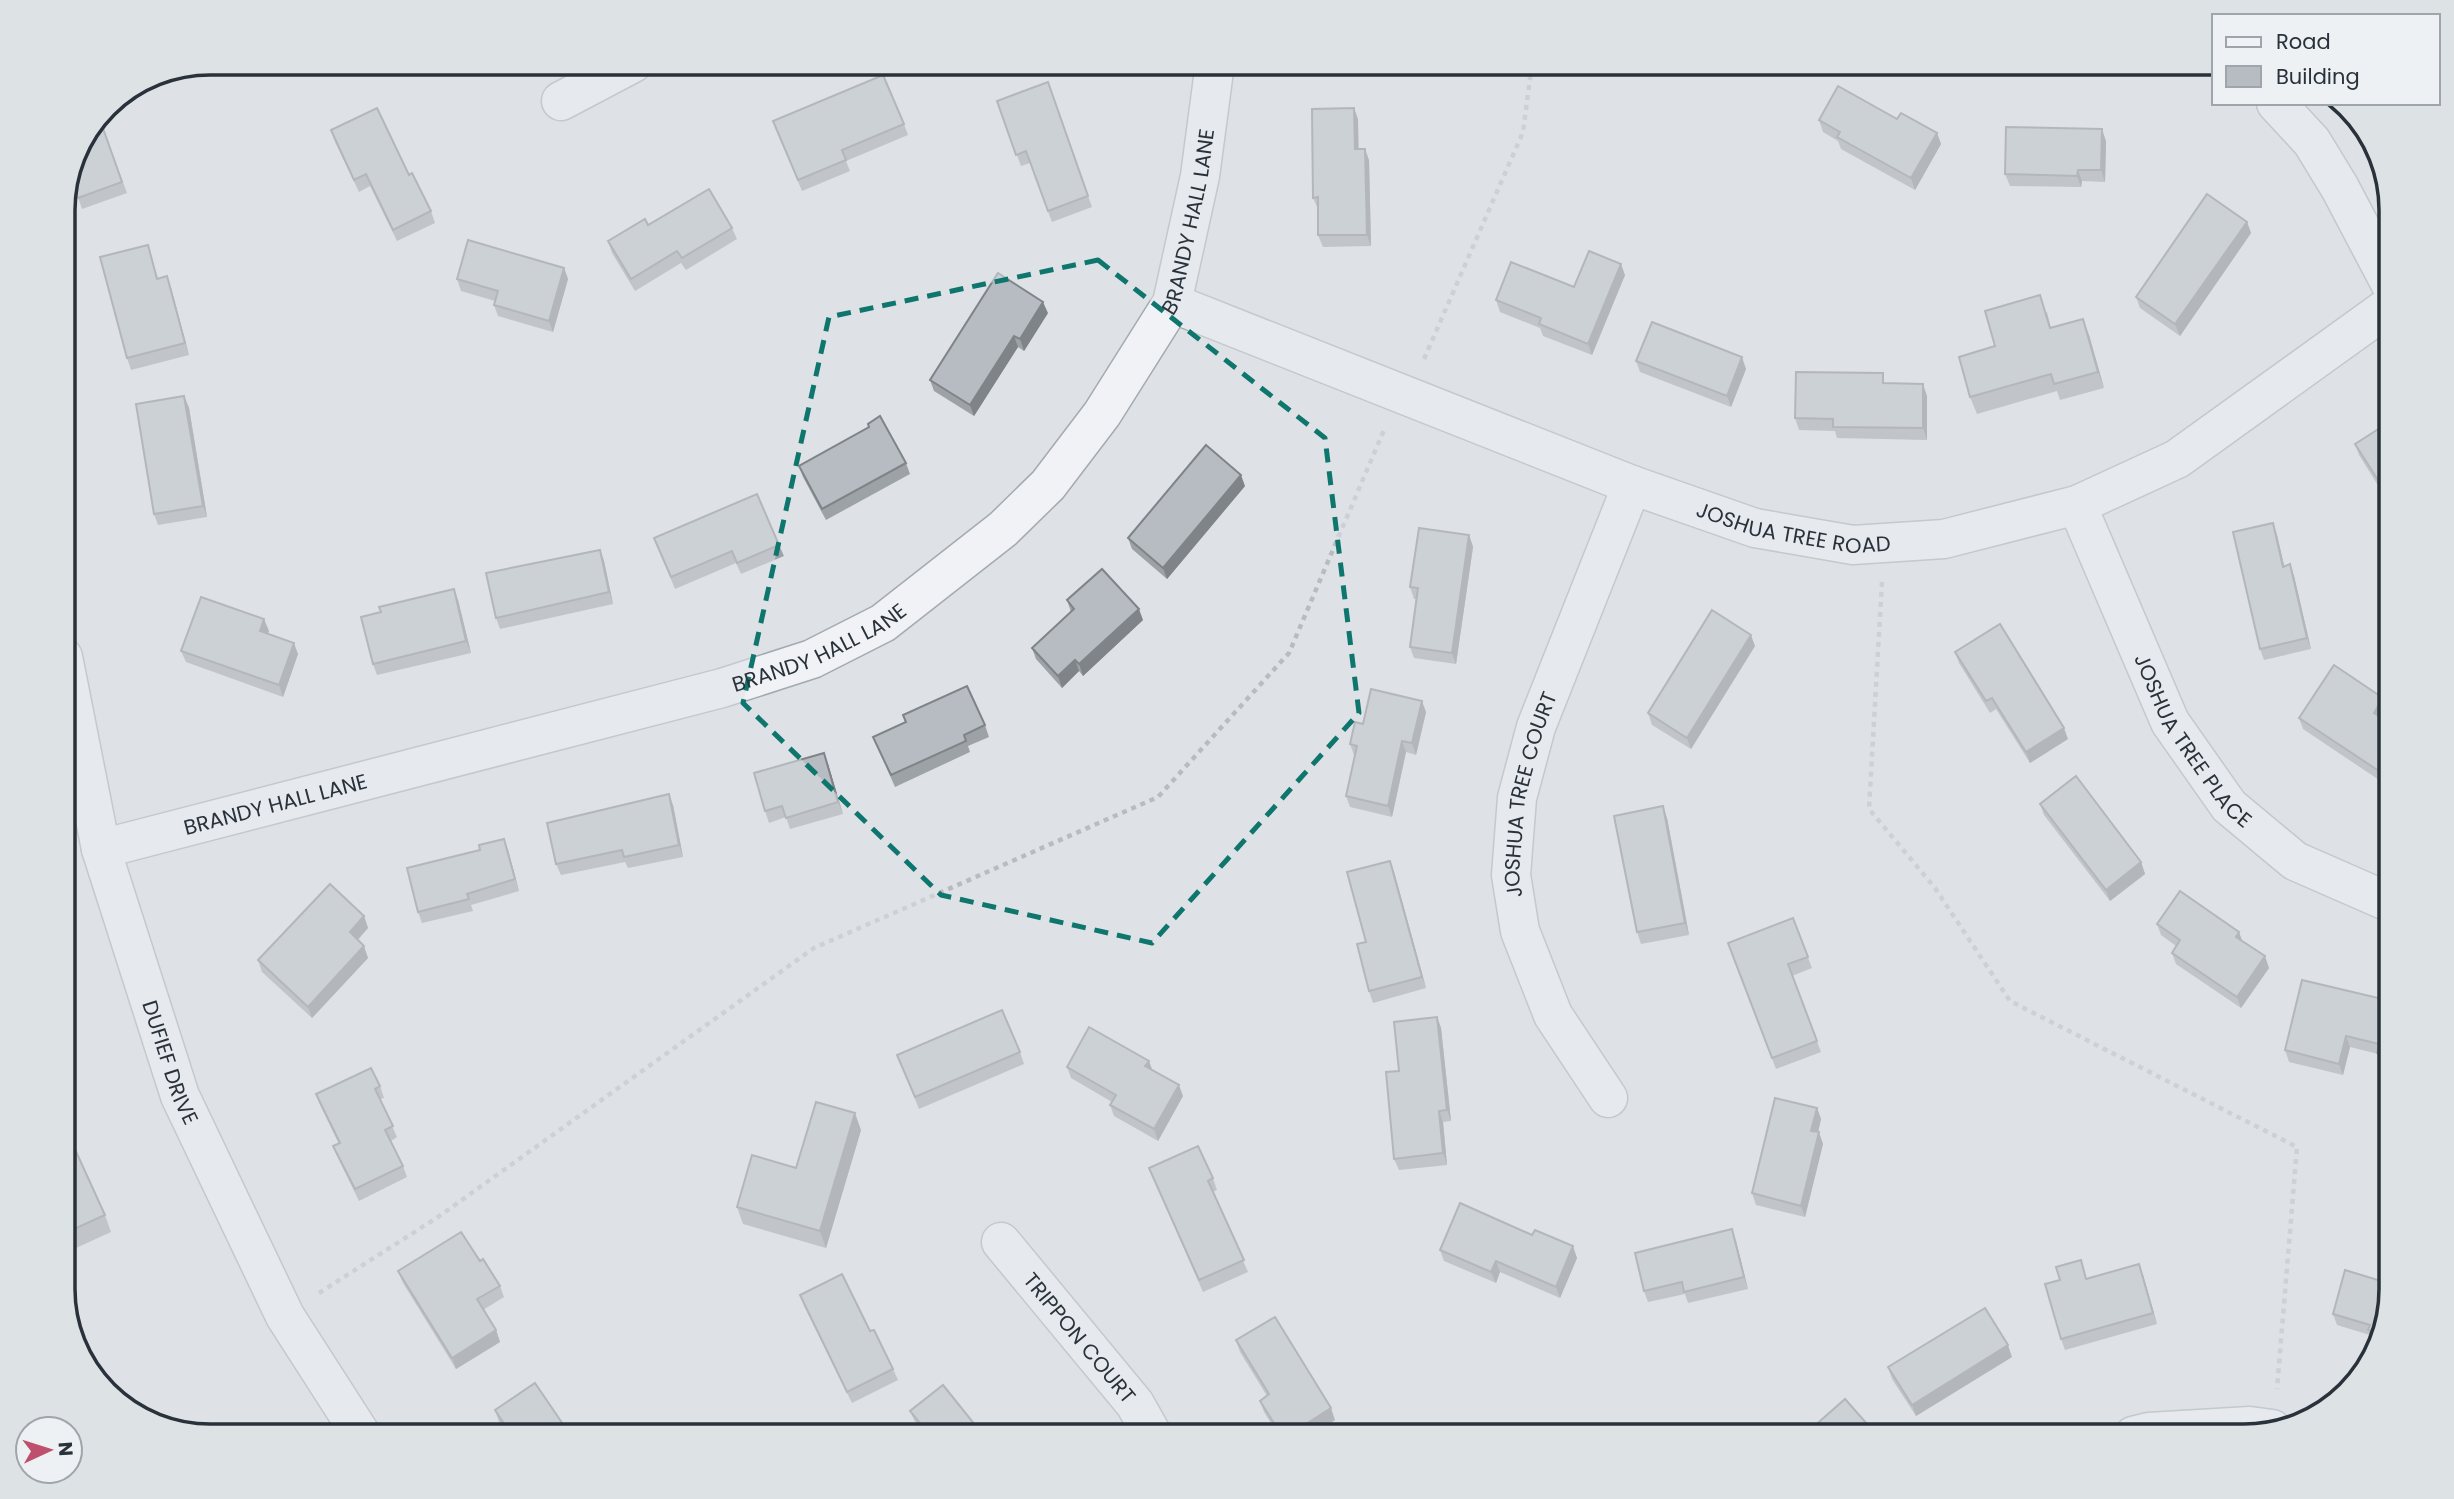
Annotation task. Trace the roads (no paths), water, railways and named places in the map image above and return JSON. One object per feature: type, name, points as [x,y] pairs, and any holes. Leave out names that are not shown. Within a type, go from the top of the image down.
[{"type":"street","points":[[561,101],[609,76]]},
{"type":"street","name":"BRANDY HALL LANE","points":[[101,849],[722,688],[812,659],[883,623],[1003,529],[1048,485],[1102,414],[1172,303],[1200,176],[1213,76]]},
{"type":"street","points":[[2278,105],[2312,142],[2378,260]]},
{"type":"street","name":"JOSHUA TREE ROAD","points":[[1172,303],[1632,485],[1755,528],[1853,545],[1944,539],[2077,505],[2177,459],[2378,314]]},
{"type":"street","name":"JOSHUA TREE COURT","points":[[1608,1098],[1553,1015],[1520,931],[1511,875],[1517,798],[1536,727],[1632,485]]},
{"type":"street","name":"JOSHUA TREE PLACE","points":[[2077,505],[2170,722],[2229,806],[2295,860],[2379,897]]},
{"type":"street","name":"DUFIEF DRIVE","points":[[76,723],[101,849],[180,1096],[285,1316],[354,1424]]},
{"type":"street","name":"TRIPPON COURT","points":[[1001,1242],[1135,1404],[1146,1424]]},
{"type":"street","points":[[2255,1423],[2274,1413]]}]
